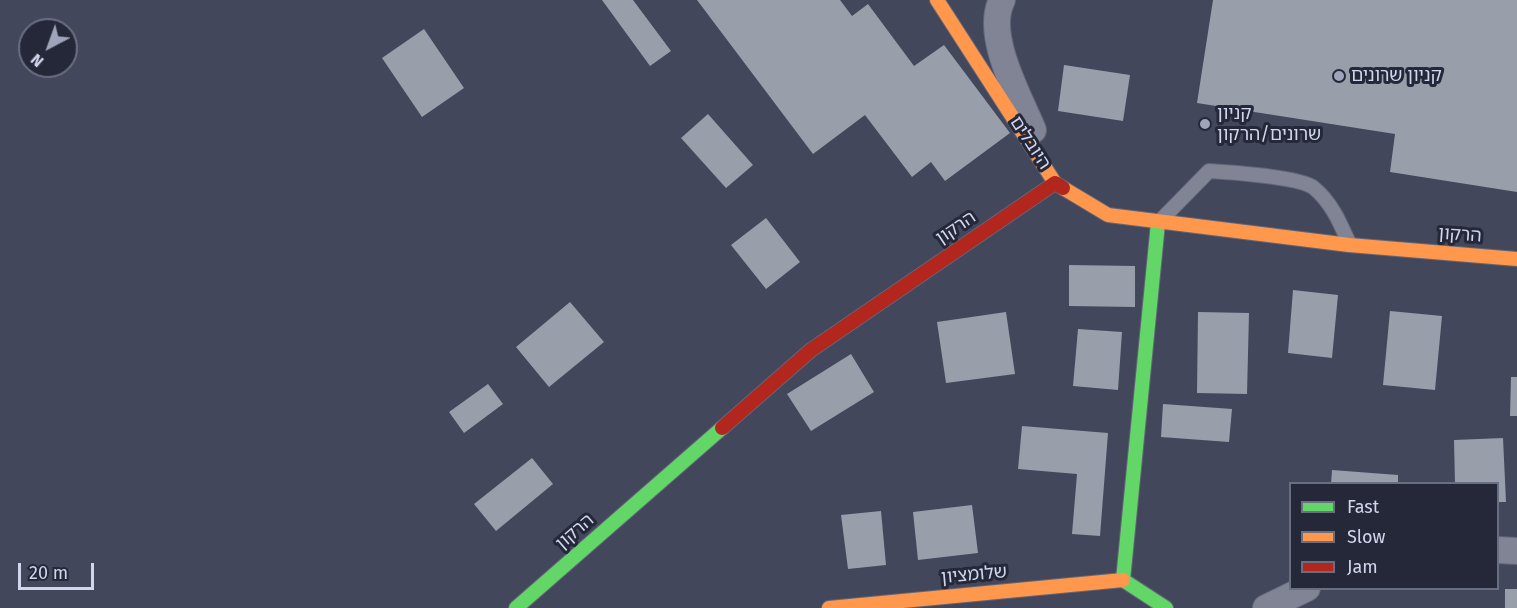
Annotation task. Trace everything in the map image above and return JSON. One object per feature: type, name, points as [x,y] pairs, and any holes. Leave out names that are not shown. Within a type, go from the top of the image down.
[{"type":"street","name":"היובלים","points":[[937,0],[1055,183]]},
{"type":"street","name":"היובלים","points":[[1002,0],[996,12],[1002,56],[1055,183]]},
{"type":"street","name":"הרקון","points":[[516,608],[811,350],[1055,183],[1108,214],[1158,223],[1349,245],[1516,258]]},
{"type":"street","points":[[1158,223],[1123,580],[1166,608]]},
{"type":"street","points":[[1499,550],[1517,551]]},
{"type":"street","name":"שלומציון","points":[[829,608],[1123,580]]},
{"type":"street","points":[[1266,608],[1303,590]]},
{"type":"lane","points":[[1158,223],[1209,171],[1247,173],[1313,186],[1333,208],[1349,245]]},
{"type":"building","points":[[602,0],[633,0],[671,51],[650,66]]},
{"type":"building","points":[[697,0],[840,0],[852,16],[868,4],[914,66],[944,45],[1010,133],[945,181],[931,162],[912,177],[865,115],[813,154]]},
{"type":"building","points":[[1213,0],[1517,0],[1517,192],[1390,172],[1395,134],[1197,103]]},
{"type":"building","points":[[424,29],[464,88],[422,117],[382,58]]},
{"type":"building","points":[[1064,65],[1130,75],[1123,121],[1058,111]]},
{"type":"building","points":[[708,114],[753,165],[726,188],[681,138]]},
{"type":"building","points":[[766,218],[800,262],[766,289],[731,245]]},
{"type":"building","points":[[1069,265],[1135,266],[1135,307],[1069,306]]},
{"type":"building","points":[[1293,290],[1338,295],[1332,358],[1288,353]]},
{"type":"building","points":[[570,302],[604,342],[549,387],[516,347]]},
{"type":"building","points":[[1390,311],[1442,316],[1435,390],[1383,385]]},
{"type":"building","points":[[1006,312],[1015,374],[946,383],[937,322]]},
{"type":"building","points":[[1198,312],[1249,313],[1247,394],[1197,393]]},
{"type":"building","points":[[1078,329],[1122,332],[1118,390],[1073,386]]},
{"type":"building","points":[[851,354],[874,392],[811,431],[787,394]]},
{"type":"building","points":[[1511,377],[1517,377],[1517,416],[1510,416]]},
{"type":"building","points":[[488,384],[503,404],[464,433],[449,412]]},
{"type":"building","points":[[1163,404],[1232,409],[1229,442],[1161,437]]},
{"type":"building","points":[[1022,426],[1108,433],[1100,536],[1072,534],[1077,474],[1018,469]]},
{"type":"building","points":[[1503,438],[1506,502],[1499,502],[1499,482],[1455,482],[1454,440]]},
{"type":"building","points":[[532,458],[553,484],[496,531],[474,504]]},
{"type":"building","points":[[1332,470],[1398,475],[1398,482],[1331,482]]},
{"type":"building","points":[[972,505],[978,553],[918,560],[913,512]]},
{"type":"building","points":[[881,511],[886,565],[848,569],[841,515]]},
{"type":"building","points":[[1505,589],[1517,589],[1517,608],[1505,608]]},
{"type":"traffic: fast","points":[[1158,223],[1123,580],[1166,608]]},
{"type":"traffic: fast","points":[[516,608],[722,428]]},
{"type":"traffic: slow","points":[[937,0],[1055,183]]},
{"type":"traffic: slow","points":[[1063,188],[1108,215],[1349,245],[1517,259]]},
{"type":"traffic: slow","points":[[829,608],[1123,580]]},
{"type":"traffic: jam","points":[[722,428],[811,350],[1055,183],[1063,188]]},
{"type":"place","name":"קניון שרונים","points":[[1339,76]]},
{"type":"place","name":"קניון שרונים/הרקון","points":[[1205,124]]}]
